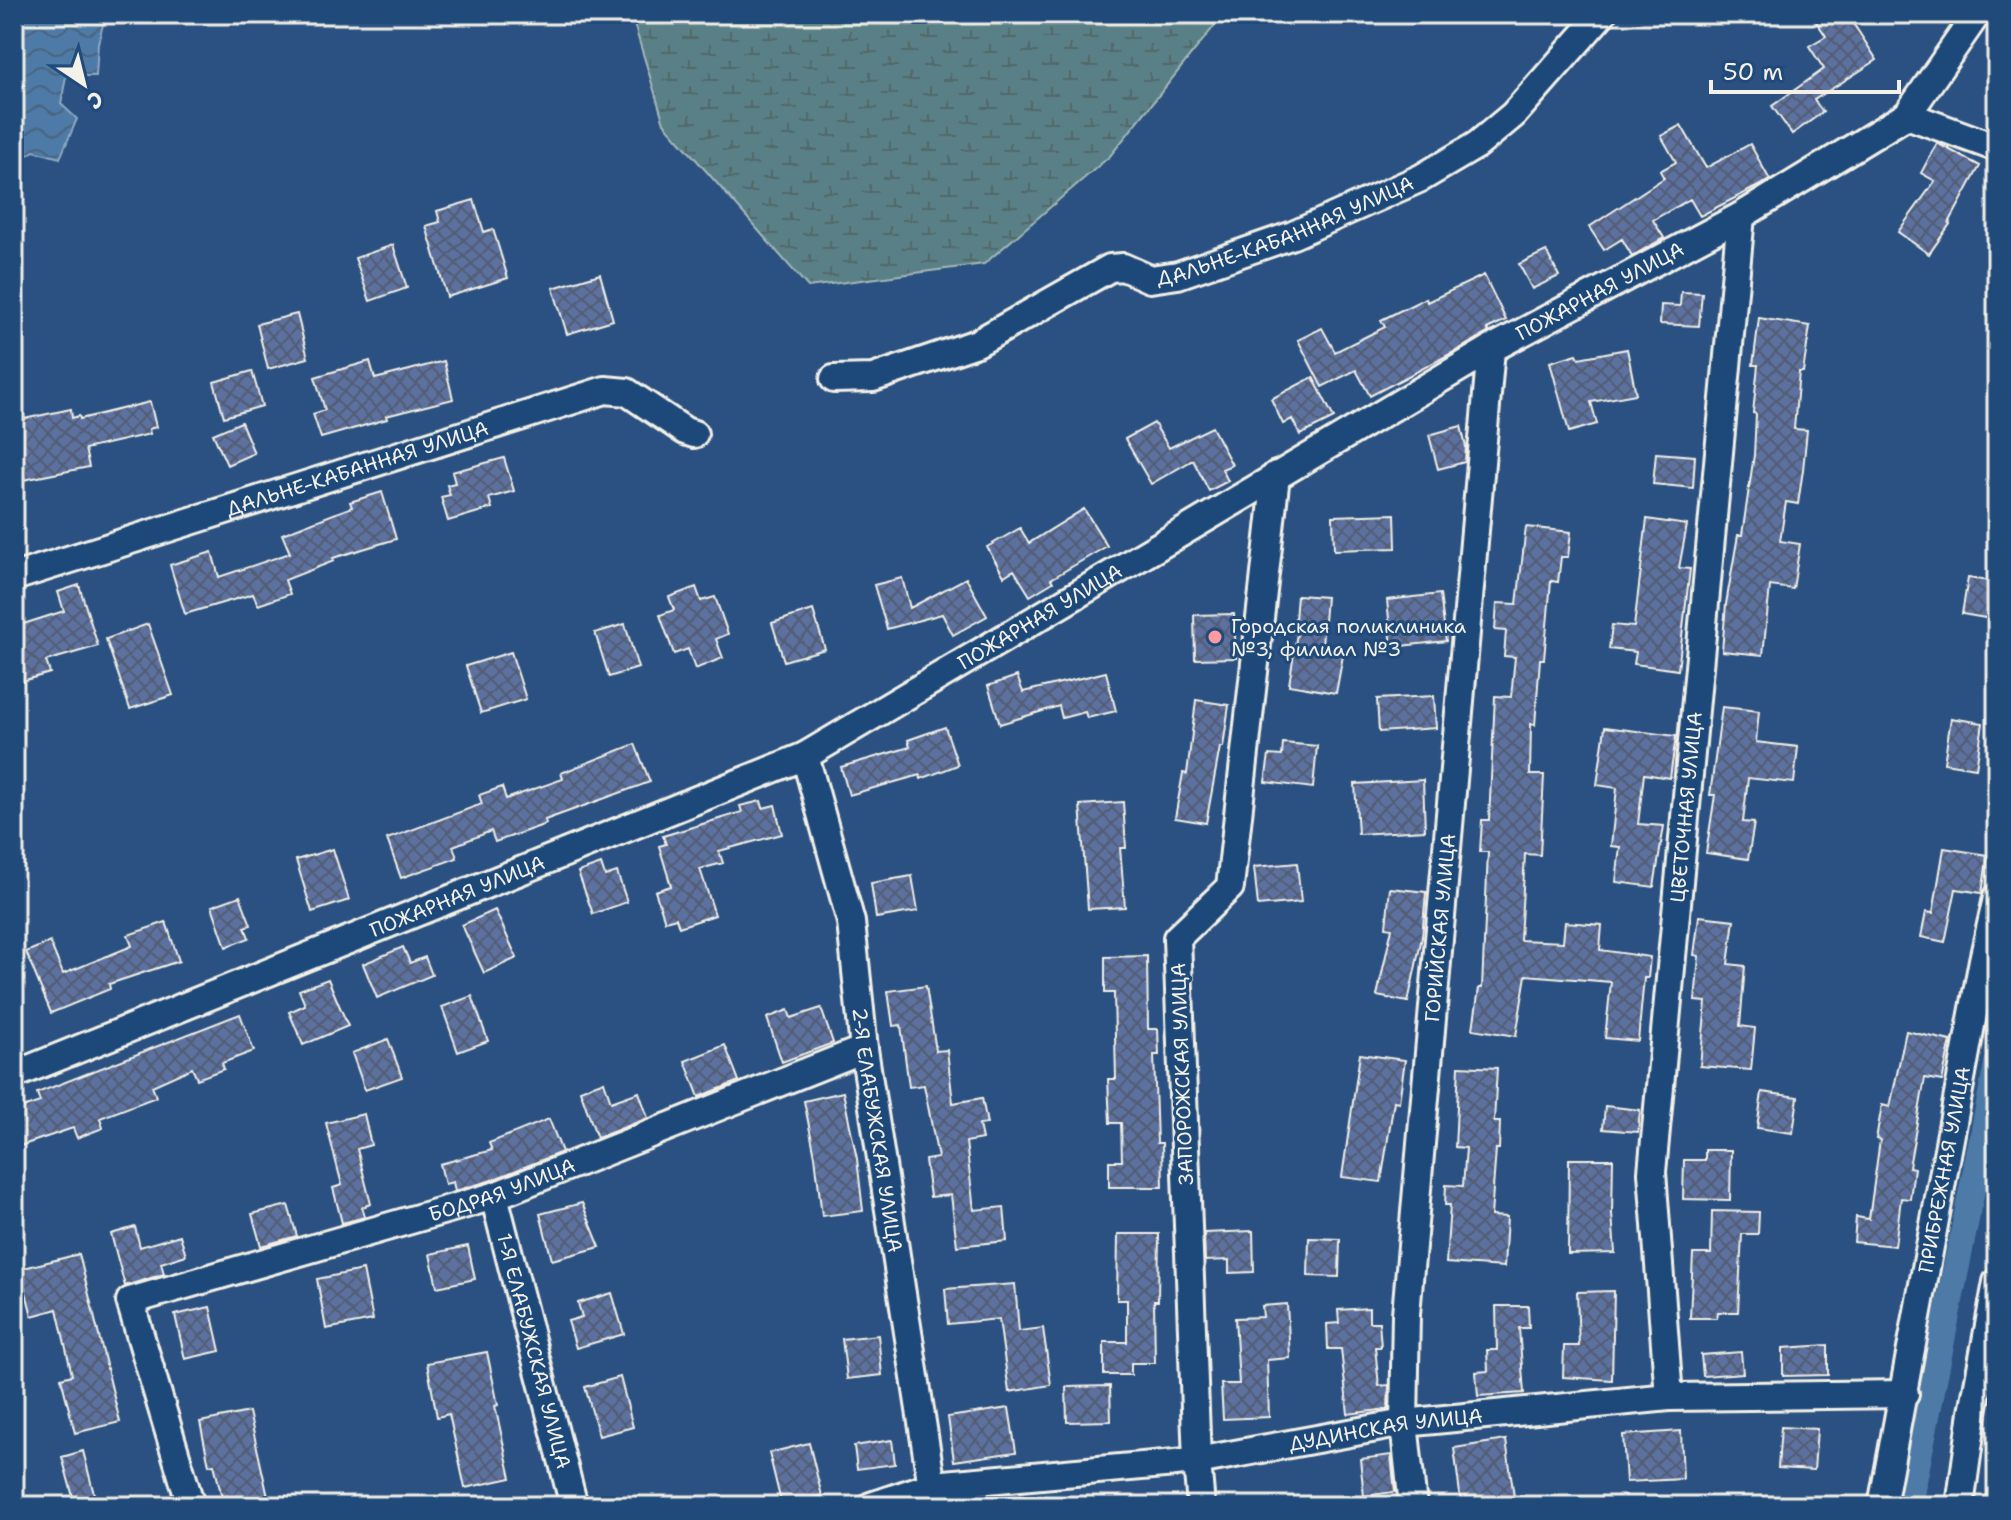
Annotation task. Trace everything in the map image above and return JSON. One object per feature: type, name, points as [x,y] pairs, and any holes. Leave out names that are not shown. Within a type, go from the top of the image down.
[{"type":"street","name":"ДАЛЬНЕ-КАБАННАЯ УЛИЦА","points":[[834,379],[873,378],[977,343],[1110,268],[1123,267],[1150,279],[1178,275],[1293,235],[1421,178],[1477,145],[1513,115],[1602,14]]},
{"type":"street","name":"ПОЖАРНАЯ УЛИЦА","points":[[14,1075],[805,756],[1491,349],[1741,216],[1907,115],[1977,14]]},
{"type":"street","points":[[1907,115],[1997,148]]},
{"type":"street","name":"ЦВЕТОЧНАЯ УЛИЦА","points":[[1669,1397],[1652,1172],[1741,216]]},
{"type":"street","name":"ГОРИЙСКАЯ УЛИЦА","points":[[1413,1506],[1404,1423],[1406,1314],[1491,349]]},
{"type":"street","name":"ДАЛЬНЕ-КАБАННАЯ УЛИЦА","points":[[14,577],[605,390],[627,392],[694,434]]},
{"type":"street","name":"ЗАПОРОЖСКАЯ УЛИЦА","points":[[1201,1506],[1177,938],[1230,887],[1276,475]]},
{"type":"street","name":"2-Я ЕЛАБУЖСКАЯ УЛИЦА","points":[[805,756],[851,922],[864,1049],[934,1495]]},
{"type":"street","name":"ПРИБРЕЖНАЯ УЛИЦА","points":[[1882,1506],[1997,898]]},
{"type":"street","name":"БОДРАЯ УЛИЦА","points":[[191,1506],[130,1301],[494,1196],[864,1049]]},
{"type":"street","name":"1-Я ЕЛАБУЖСКАЯ УЛИЦА","points":[[494,1196],[574,1506]]},
{"type":"street","points":[[1960,1506],[1973,1412],[1997,1282]]},
{"type":"street","name":"ДУДИНСКАЯ УЛИЦА","points":[[871,1506],[1197,1461],[1404,1423],[1669,1397],[1905,1394]]},
{"type":"green space","points":[[631,14],[1224,14],[1110,156],[984,264],[808,287],[664,123]]},
{"type":"water","points":[[14,14],[106,14],[98,43],[96,76],[66,76],[61,104],[77,119],[60,158],[34,151],[14,163]]},
{"type":"building","points":[[1811,14],[1847,14],[1877,60],[1814,100],[1823,112],[1792,134],[1772,106],[1824,69],[1809,46],[1826,36]]},
{"type":"building","points":[[1681,125],[1706,168],[1750,144],[1770,180],[1700,216],[1690,199],[1653,220],[1664,238],[1632,256],[1622,239],[1604,250],[1589,227],[1664,178],[1660,171],[1676,162],[1661,136]]},
{"type":"building","points":[[1937,143],[1980,166],[1950,224],[1929,254],[1898,232],[1935,181],[1921,173]]},
{"type":"building","points":[[474,200],[484,232],[493,229],[508,278],[447,297],[426,226],[440,222],[437,211]]},
{"type":"building","points":[[393,245],[407,288],[370,301],[355,258]]},
{"type":"building","points":[[1546,251],[1559,276],[1532,289],[1519,264]]},
{"type":"building","points":[[600,274],[613,320],[567,334],[553,288]]},
{"type":"building","points":[[1484,275],[1506,320],[1454,352],[1370,396],[1356,370],[1322,387],[1298,340],[1322,328],[1335,352],[1385,327],[1381,320]]},
{"type":"building","points":[[1681,292],[1702,293],[1699,326],[1660,324],[1661,305],[1680,306]]},
{"type":"building","points":[[297,314],[308,358],[268,369],[257,324]]},
{"type":"building","points":[[1759,318],[1810,326],[1803,372],[1799,372],[1794,429],[1807,430],[1803,470],[1798,504],[1786,502],[1780,541],[1800,544],[1793,589],[1770,586],[1763,655],[1722,651],[1726,604],[1738,535],[1742,535],[1754,455],[1756,414],[1753,413],[1758,365],[1753,365]]},
{"type":"building","points":[[1627,349],[1636,394],[1591,402],[1597,424],[1569,432],[1550,362],[1577,354],[1579,358]]},
{"type":"building","points":[[370,361],[375,379],[444,361],[453,399],[386,416],[387,419],[321,438],[313,414],[325,410],[315,377]]},
{"type":"building","points":[[252,371],[262,406],[224,417],[214,382]]},
{"type":"building","points":[[1313,377],[1334,418],[1300,435],[1292,419],[1283,424],[1271,399]]},
{"type":"building","points":[[150,402],[156,427],[149,429],[150,434],[85,449],[89,467],[23,480],[14,421],[71,409],[72,418],[79,416],[80,419]]},
{"type":"building","points":[[241,422],[254,453],[227,465],[213,434]]},
{"type":"building","points":[[1154,423],[1169,448],[1212,427],[1232,465],[1222,469],[1228,481],[1209,491],[1193,460],[1151,484],[1125,439]]},
{"type":"building","points":[[1461,426],[1466,447],[1465,462],[1438,469],[1429,435]]},
{"type":"building","points":[[1656,453],[1695,456],[1693,488],[1653,484]]},
{"type":"building","points":[[504,458],[514,491],[489,498],[492,508],[448,521],[441,497],[450,495],[447,485],[455,483],[452,472]]},
{"type":"building","points":[[382,492],[396,539],[333,558],[334,561],[285,580],[290,594],[258,605],[253,594],[185,614],[170,565],[212,552],[219,577],[290,553],[282,534],[352,507],[350,502]]},
{"type":"building","points":[[1084,509],[1107,546],[1051,579],[1053,582],[1030,596],[1014,570],[1004,576],[987,547],[1020,528],[1029,543]]},
{"type":"building","points":[[1395,514],[1396,548],[1334,550],[1333,516]]},
{"type":"building","points":[[1647,519],[1687,525],[1679,568],[1690,569],[1678,670],[1634,664],[1636,652],[1609,649],[1612,625],[1634,627]]},
{"type":"building","points":[[1526,527],[1571,532],[1568,557],[1561,557],[1558,582],[1551,581],[1535,725],[1531,724],[1530,775],[1544,775],[1540,855],[1525,854],[1520,940],[1563,942],[1565,922],[1602,925],[1600,950],[1650,957],[1648,978],[1644,978],[1638,1041],[1605,1038],[1611,982],[1526,975],[1516,1036],[1473,1029],[1479,988],[1482,988],[1488,852],[1480,852],[1482,820],[1489,820],[1495,696],[1511,697],[1515,657],[1504,656],[1506,631],[1495,630],[1497,603],[1517,604]]},
{"type":"building","points":[[902,578],[910,608],[966,578],[987,616],[953,635],[942,614],[887,629],[874,585]]},
{"type":"building","points":[[1968,578],[1997,582],[1997,620],[1962,614]]},
{"type":"building","points":[[79,585],[98,646],[46,661],[50,673],[22,681],[19,672],[14,673],[14,627],[64,611],[58,592]]},
{"type":"building","points":[[696,587],[701,601],[715,597],[728,634],[716,639],[723,658],[695,669],[688,649],[674,654],[660,615],[674,610],[669,597]]},
{"type":"building","points":[[1440,594],[1446,641],[1392,647],[1387,600]]},
{"type":"building","points":[[1297,595],[1326,597],[1322,646],[1344,650],[1336,693],[1289,685],[1297,633],[1294,633]]},
{"type":"building","points":[[813,610],[825,649],[784,661],[772,623]]},
{"type":"building","name":"Городская поликлиника №3, филиал №3","points":[[1234,614],[1236,658],[1195,659],[1194,615]]},
{"type":"building","points":[[148,624],[173,695],[130,709],[106,639]]},
{"type":"building","points":[[625,624],[638,668],[609,677],[595,633]]},
{"type":"building","points":[[511,652],[526,699],[481,713],[466,666]]},
{"type":"building","points":[[1106,672],[1116,711],[1087,718],[1085,712],[1062,718],[1059,706],[1000,724],[988,686],[1017,676],[1023,692]]},
{"type":"building","points":[[1434,696],[1436,728],[1379,732],[1377,699]]},
{"type":"building","points":[[1196,700],[1229,705],[1206,823],[1175,818],[1183,773],[1187,774]]},
{"type":"building","points":[[1722,707],[1759,711],[1756,742],[1798,747],[1794,783],[1748,778],[1743,822],[1754,823],[1748,859],[1706,853],[1715,795],[1710,795]]},
{"type":"building","points":[[1951,718],[1983,723],[1976,768],[1944,763]]},
{"type":"building","points":[[945,727],[958,765],[921,779],[920,775],[849,795],[841,767],[910,747],[908,740]]},
{"type":"building","points":[[1605,727],[1676,736],[1670,778],[1644,774],[1638,824],[1664,826],[1654,887],[1616,882],[1620,847],[1611,846],[1617,788],[1597,785]]},
{"type":"building","points":[[1283,743],[1317,746],[1313,788],[1265,782],[1269,755],[1282,756]]},
{"type":"building","points":[[635,744],[650,782],[545,820],[546,824],[495,842],[491,831],[453,846],[457,858],[401,878],[387,839],[482,804],[479,795],[502,787],[506,799],[563,779],[561,773]]},
{"type":"building","points":[[1423,780],[1425,830],[1358,834],[1355,784]]},
{"type":"building","points":[[761,801],[763,808],[775,805],[782,834],[719,851],[723,863],[700,869],[715,915],[679,927],[676,918],[665,921],[655,891],[671,886],[659,846],[666,844],[663,836],[742,812],[740,806]]},
{"type":"building","points":[[1123,802],[1126,848],[1120,848],[1125,907],[1088,909],[1080,805]]},
{"type":"building","points":[[1944,848],[1988,855],[1982,893],[1956,889],[1945,942],[1921,937],[1926,912],[1933,913]]},
{"type":"building","points":[[333,849],[349,900],[312,912],[296,860]]},
{"type":"building","points":[[1297,863],[1301,902],[1258,906],[1254,867]]},
{"type":"building","points":[[601,864],[605,876],[617,872],[627,902],[593,914],[578,872]]},
{"type":"building","points":[[912,876],[918,911],[876,918],[871,883]]},
{"type":"building","points":[[1390,888],[1426,892],[1422,937],[1408,1002],[1377,996],[1392,928],[1386,927]]},
{"type":"building","points":[[240,896],[251,925],[245,927],[249,938],[226,947],[212,906]]},
{"type":"building","points":[[495,910],[517,958],[484,973],[462,925]]},
{"type":"building","points":[[1699,916],[1734,920],[1728,964],[1745,966],[1740,1026],[1755,1028],[1751,1070],[1700,1066],[1706,1002],[1695,1001],[1699,956],[1694,955]]},
{"type":"building","points":[[166,922],[179,961],[109,984],[110,989],[51,1013],[26,952],[50,942],[63,974],[132,946],[128,935]]},
{"type":"building","points":[[403,947],[410,963],[425,957],[432,975],[377,998],[363,964]]},
{"type":"building","points":[[1147,956],[1148,1029],[1158,1029],[1159,1055],[1154,1055],[1157,1143],[1162,1143],[1163,1187],[1109,1187],[1109,1161],[1122,1161],[1121,1123],[1110,1123],[1108,1079],[1116,1079],[1114,993],[1105,993],[1105,957]]},
{"type":"building","points":[[328,979],[348,1026],[303,1045],[289,1012],[305,1005],[299,990]]},
{"type":"building","points":[[926,986],[936,1051],[947,1050],[953,1103],[982,1098],[987,1124],[979,1125],[982,1139],[966,1142],[974,1210],[1004,1207],[1007,1241],[957,1246],[951,1195],[930,1197],[925,1160],[938,1158],[924,1085],[909,1087],[901,1025],[893,1026],[888,991]]},
{"type":"building","points":[[472,996],[488,1041],[458,1052],[442,1007]]},
{"type":"building","points":[[821,1008],[833,1043],[782,1062],[767,1018],[788,1010],[791,1018]]},
{"type":"building","points":[[240,1014],[254,1051],[222,1063],[224,1069],[197,1079],[192,1068],[152,1086],[156,1097],[100,1118],[103,1128],[77,1138],[73,1128],[14,1148],[14,1111],[40,1102],[37,1093]]},
{"type":"building","points":[[1906,1031],[1951,1041],[1942,1081],[1925,1078],[1909,1167],[1914,1168],[1910,1199],[1901,1198],[1895,1246],[1854,1242],[1856,1217],[1869,1219],[1882,1105],[1890,1107]]},
{"type":"building","points":[[388,1039],[402,1077],[365,1090],[352,1053]]},
{"type":"building","points":[[725,1045],[739,1081],[699,1097],[685,1061]]},
{"type":"building","points":[[1360,1054],[1405,1060],[1399,1102],[1394,1101],[1381,1182],[1342,1177]]},
{"type":"building","points":[[1459,1066],[1497,1068],[1494,1122],[1500,1122],[1499,1149],[1496,1149],[1491,1216],[1507,1217],[1504,1267],[1446,1263],[1450,1205],[1445,1205],[1446,1185],[1463,1186],[1466,1148],[1455,1147]]},
{"type":"building","points":[[604,1081],[611,1102],[639,1092],[648,1118],[597,1138],[580,1090]]},
{"type":"building","points":[[843,1092],[857,1159],[863,1211],[822,1216],[804,1101]]},
{"type":"building","points":[[1762,1092],[1798,1097],[1793,1133],[1757,1128]]},
{"type":"building","points":[[1605,1106],[1640,1110],[1638,1132],[1603,1129]]},
{"type":"building","points":[[364,1114],[371,1145],[357,1149],[371,1204],[362,1207],[365,1217],[342,1223],[333,1188],[342,1185],[326,1123]]},
{"type":"building","points":[[549,1119],[562,1152],[455,1191],[453,1182],[445,1184],[440,1164],[492,1150],[489,1143]]},
{"type":"building","points":[[1705,1150],[1731,1150],[1730,1200],[1683,1199],[1684,1160],[1705,1160]]},
{"type":"building","points":[[1569,1159],[1613,1159],[1615,1253],[1568,1254]]},
{"type":"building","points":[[582,1203],[600,1247],[552,1260],[540,1214]]},
{"type":"building","points":[[288,1205],[297,1236],[261,1246],[252,1214]]},
{"type":"building","points":[[1712,1211],[1759,1212],[1758,1234],[1742,1234],[1738,1312],[1718,1312],[1717,1318],[1690,1318],[1693,1254],[1711,1254]]},
{"type":"building","points":[[135,1227],[140,1247],[180,1235],[186,1255],[161,1263],[164,1274],[125,1286],[111,1234]]},
{"type":"building","points":[[1253,1231],[1254,1272],[1229,1273],[1229,1260],[1205,1261],[1204,1233]]},
{"type":"building","points":[[1118,1234],[1159,1234],[1158,1301],[1154,1301],[1155,1363],[1131,1363],[1131,1375],[1104,1375],[1104,1342],[1127,1342],[1127,1300],[1117,1300]]},
{"type":"building","points":[[1309,1238],[1340,1239],[1339,1277],[1308,1276]]},
{"type":"building","points":[[468,1246],[475,1279],[437,1287],[430,1254]]},
{"type":"building","points":[[79,1254],[120,1422],[75,1433],[61,1378],[72,1375],[57,1309],[32,1316],[20,1269]]},
{"type":"building","points":[[363,1270],[373,1320],[326,1329],[317,1279]]},
{"type":"building","points":[[1015,1284],[1019,1331],[1043,1328],[1051,1385],[1009,1392],[999,1319],[948,1324],[945,1289]]},
{"type":"building","points":[[1614,1291],[1612,1380],[1563,1377],[1564,1346],[1579,1346],[1577,1292]]},
{"type":"building","points":[[612,1293],[624,1334],[576,1348],[568,1321],[582,1317],[578,1303]]},
{"type":"building","points":[[1287,1304],[1290,1358],[1267,1360],[1269,1417],[1223,1419],[1221,1384],[1239,1384],[1235,1318],[1263,1317],[1262,1306]]},
{"type":"building","points":[[1496,1306],[1528,1306],[1529,1328],[1519,1328],[1524,1393],[1478,1396],[1476,1372],[1488,1371],[1487,1350],[1497,1350]]},
{"type":"building","points":[[210,1307],[220,1351],[185,1359],[175,1315]]},
{"type":"building","points":[[1369,1308],[1369,1322],[1379,1322],[1381,1347],[1375,1347],[1379,1386],[1389,1385],[1388,1409],[1348,1414],[1341,1349],[1328,1349],[1327,1324],[1339,1323],[1338,1310]]},
{"type":"building","points":[[878,1335],[882,1375],[847,1379],[842,1339]]},
{"type":"building","points":[[1828,1345],[1828,1375],[1783,1376],[1783,1348]]},
{"type":"building","points":[[487,1352],[511,1478],[465,1488],[449,1414],[437,1417],[427,1363]]},
{"type":"building","points":[[1741,1352],[1743,1373],[1703,1376],[1701,1355]]},
{"type":"building","points":[[620,1377],[633,1427],[599,1436],[585,1387]]},
{"type":"building","points":[[1110,1386],[1111,1421],[1067,1422],[1066,1387]]},
{"type":"building","points":[[1009,1408],[1016,1452],[954,1461],[948,1417]]},
{"type":"building","points":[[249,1412],[270,1506],[224,1506],[214,1464],[209,1465],[200,1422]]},
{"type":"building","points":[[1781,1427],[1817,1429],[1814,1470],[1778,1468]]},
{"type":"building","points":[[1681,1431],[1683,1479],[1626,1482],[1623,1435]]},
{"type":"building","points":[[892,1440],[895,1464],[857,1469],[854,1446]]},
{"type":"building","points":[[1506,1440],[1515,1504],[1493,1506],[1492,1498],[1461,1502],[1454,1448]]},
{"type":"building","points":[[809,1443],[822,1496],[782,1506],[769,1453]]},
{"type":"building","points":[[83,1451],[95,1498],[75,1504],[62,1457]]},
{"type":"building","points":[[1391,1455],[1395,1492],[1364,1496],[1360,1459]]},
{"type":"waterway","points":[[1909,1506],[1997,1064]]},
{"type":"place","name":"Городская поликлиника №3, филиал №3","points":[[1215,637]]}]
